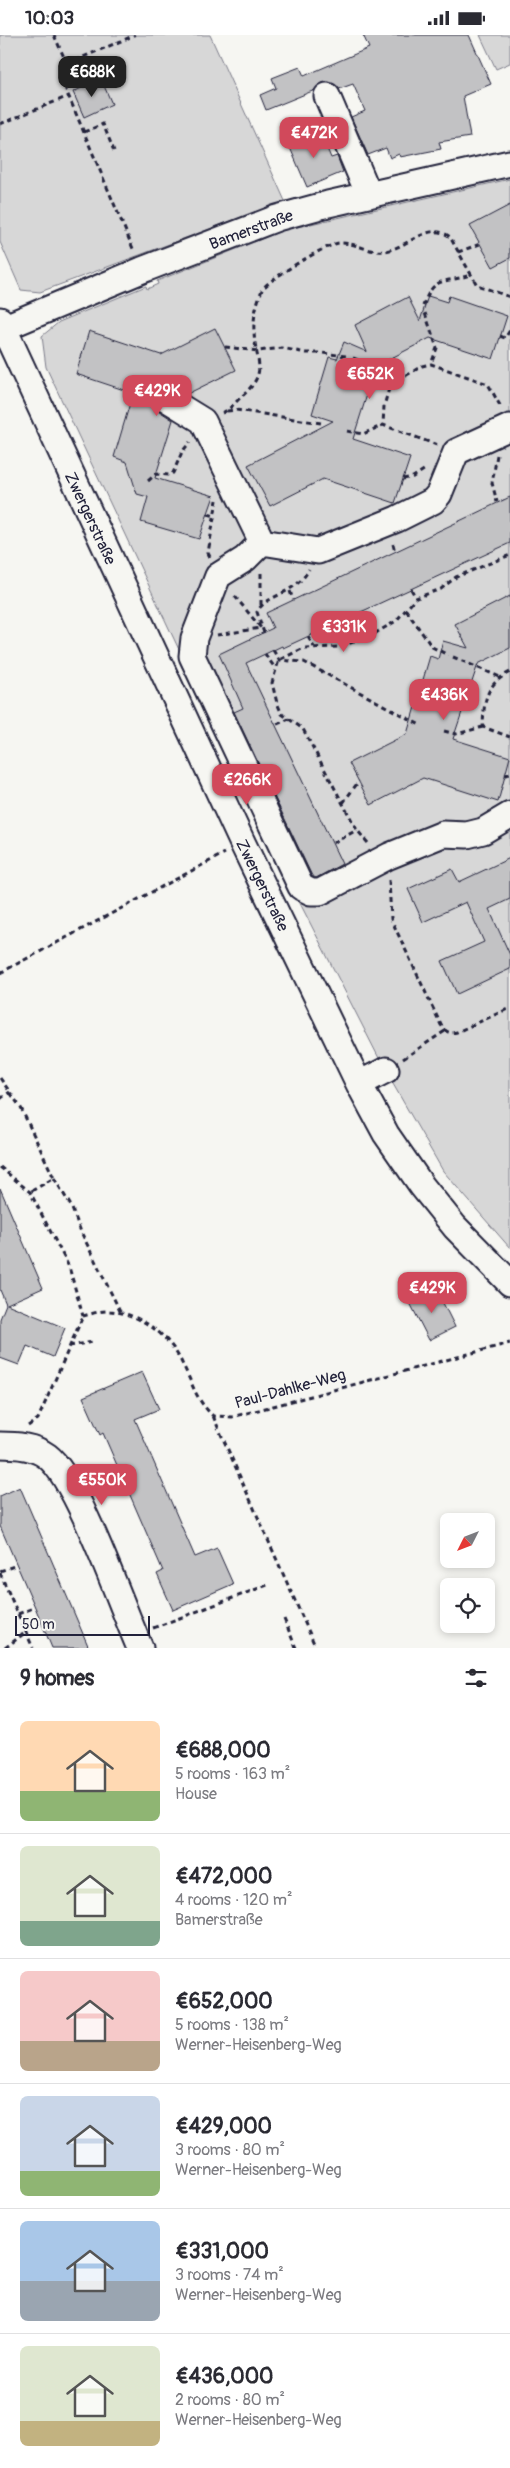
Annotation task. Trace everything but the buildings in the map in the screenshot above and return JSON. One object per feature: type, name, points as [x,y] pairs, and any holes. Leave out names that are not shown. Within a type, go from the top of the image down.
[{"type":"street","points":[[327,95],[369,195]]},
{"type":"street","name":"Bamerstraße","points":[[2,325],[277,218],[510,163]]},
{"type":"street","name":"Zwergerstraße","points":[[2,325],[234,826],[359,1084],[386,1134],[422,1186],[455,1227],[510,1283]]},
{"type":"street","points":[[164,397],[205,426],[262,542]]},
{"type":"street","points":[[262,542],[318,551],[358,536],[433,501],[444,483],[456,452],[506,426]]},
{"type":"street","points":[[262,542],[245,559],[218,577],[194,638],[192,657],[301,887],[311,892],[320,892],[389,856],[443,834],[466,835],[483,831],[510,815]]},
{"type":"street","points":[[359,1084],[386,1070]]},
{"type":"street","points":[[11,1445],[48,1456],[79,1502],[140,1648]]},
{"type":"path","points":[[54,35],[66,64],[66,90],[142,269]]},
{"type":"path","points":[[66,64],[135,35]]},
{"type":"path","points":[[0,124],[69,96]]},
{"type":"path","points":[[84,132],[103,124],[114,151]]},
{"type":"path","points":[[148,481],[156,473],[173,473],[187,443],[248,392],[257,379],[260,360],[254,331],[256,307],[263,288],[320,251],[338,243],[385,251],[429,231],[437,231],[450,237],[477,285],[510,297]]},
{"type":"path","points":[[458,252],[480,245]]},
{"type":"path","points":[[423,306],[434,285],[470,275]]},
{"type":"path","points":[[426,313],[437,348],[431,363]]},
{"type":"path","points":[[500,337],[505,338],[510,330]]},
{"type":"path","points":[[225,347],[258,351],[282,348],[306,353],[346,356]]},
{"type":"path","points":[[354,357],[387,372],[394,382]]},
{"type":"path","points":[[383,425],[384,406],[390,385],[422,366],[431,363],[488,384],[506,426],[492,483],[497,502]]},
{"type":"path","points":[[226,411],[236,410],[321,423]]},
{"type":"path","points":[[347,431],[363,434],[383,425],[456,452]]},
{"type":"path","points":[[225,468],[208,553],[218,577],[264,633]]},
{"type":"path","points":[[208,514],[214,517]]},
{"type":"path","points":[[261,628],[258,612],[261,605],[290,591],[306,576],[318,551]]},
{"type":"path","points":[[510,555],[456,577],[441,589],[416,598],[385,629],[340,647],[304,648],[279,661],[275,668],[272,683],[282,714],[302,729],[357,830],[367,842],[389,856],[391,919],[445,1031],[457,1032],[510,1007]]},
{"type":"path","points":[[411,589],[416,598]]},
{"type":"path","points":[[290,591],[293,600]]},
{"type":"path","points":[[406,610],[432,647],[448,655]]},
{"type":"path","points":[[194,638],[261,628]]},
{"type":"path","points":[[308,637],[314,647]]},
{"type":"path","points":[[274,650],[279,661]]},
{"type":"path","points":[[266,654],[275,668]]},
{"type":"path","points":[[455,656],[500,677]]},
{"type":"path","points":[[279,661],[304,662],[420,725]]},
{"type":"path","points":[[483,727],[486,699],[491,684],[510,672]]},
{"type":"path","points":[[277,724],[289,719]]},
{"type":"path","points":[[444,731],[456,734],[483,727],[510,737]]},
{"type":"path","points":[[505,775],[510,774]]},
{"type":"path","points":[[343,804],[358,781]]},
{"type":"path","points":[[333,843],[357,830]]},
{"type":"path","points":[[0,973],[229,851]]},
{"type":"path","points":[[386,1070],[445,1031]]},
{"type":"path","points":[[0,1078],[21,1107],[54,1178],[71,1206],[81,1232],[114,1293],[122,1313]]},
{"type":"path","points":[[0,1099],[10,1092]]},
{"type":"path","points":[[0,1167],[30,1192],[69,1267],[83,1316],[68,1346],[38,1419],[11,1445]]},
{"type":"path","points":[[30,1192],[54,1178]]},
{"type":"path","points":[[83,1316],[108,1310],[122,1313],[146,1323],[167,1338],[182,1361],[199,1401],[213,1416],[316,1648]]},
{"type":"path","points":[[68,1346],[93,1342]]},
{"type":"path","name":"Paul-Dahlke-Weg","points":[[213,1416],[232,1417],[510,1343]]},
{"type":"path","points":[[14,1566],[0,1572],[33,1648]]},
{"type":"path","points":[[169,1622],[270,1585]]},
{"type":"path","points":[[18,1614],[33,1608]]},
{"type":"path","points":[[284,1619],[296,1648]]},
{"type":"path","points":[[5,1648],[26,1632]]},
{"type":"shaded area","points":[[0,35],[210,35],[285,201],[40,292],[21,290],[0,242]]},
{"type":"shaded area","points":[[480,35],[510,35],[510,63],[496,69]]},
{"type":"shaded area","points":[[510,179],[510,1248],[443,1171],[385,1070],[279,862],[46,367],[42,336],[59,322],[146,286],[147,289],[158,284],[157,281],[284,230]]}]
